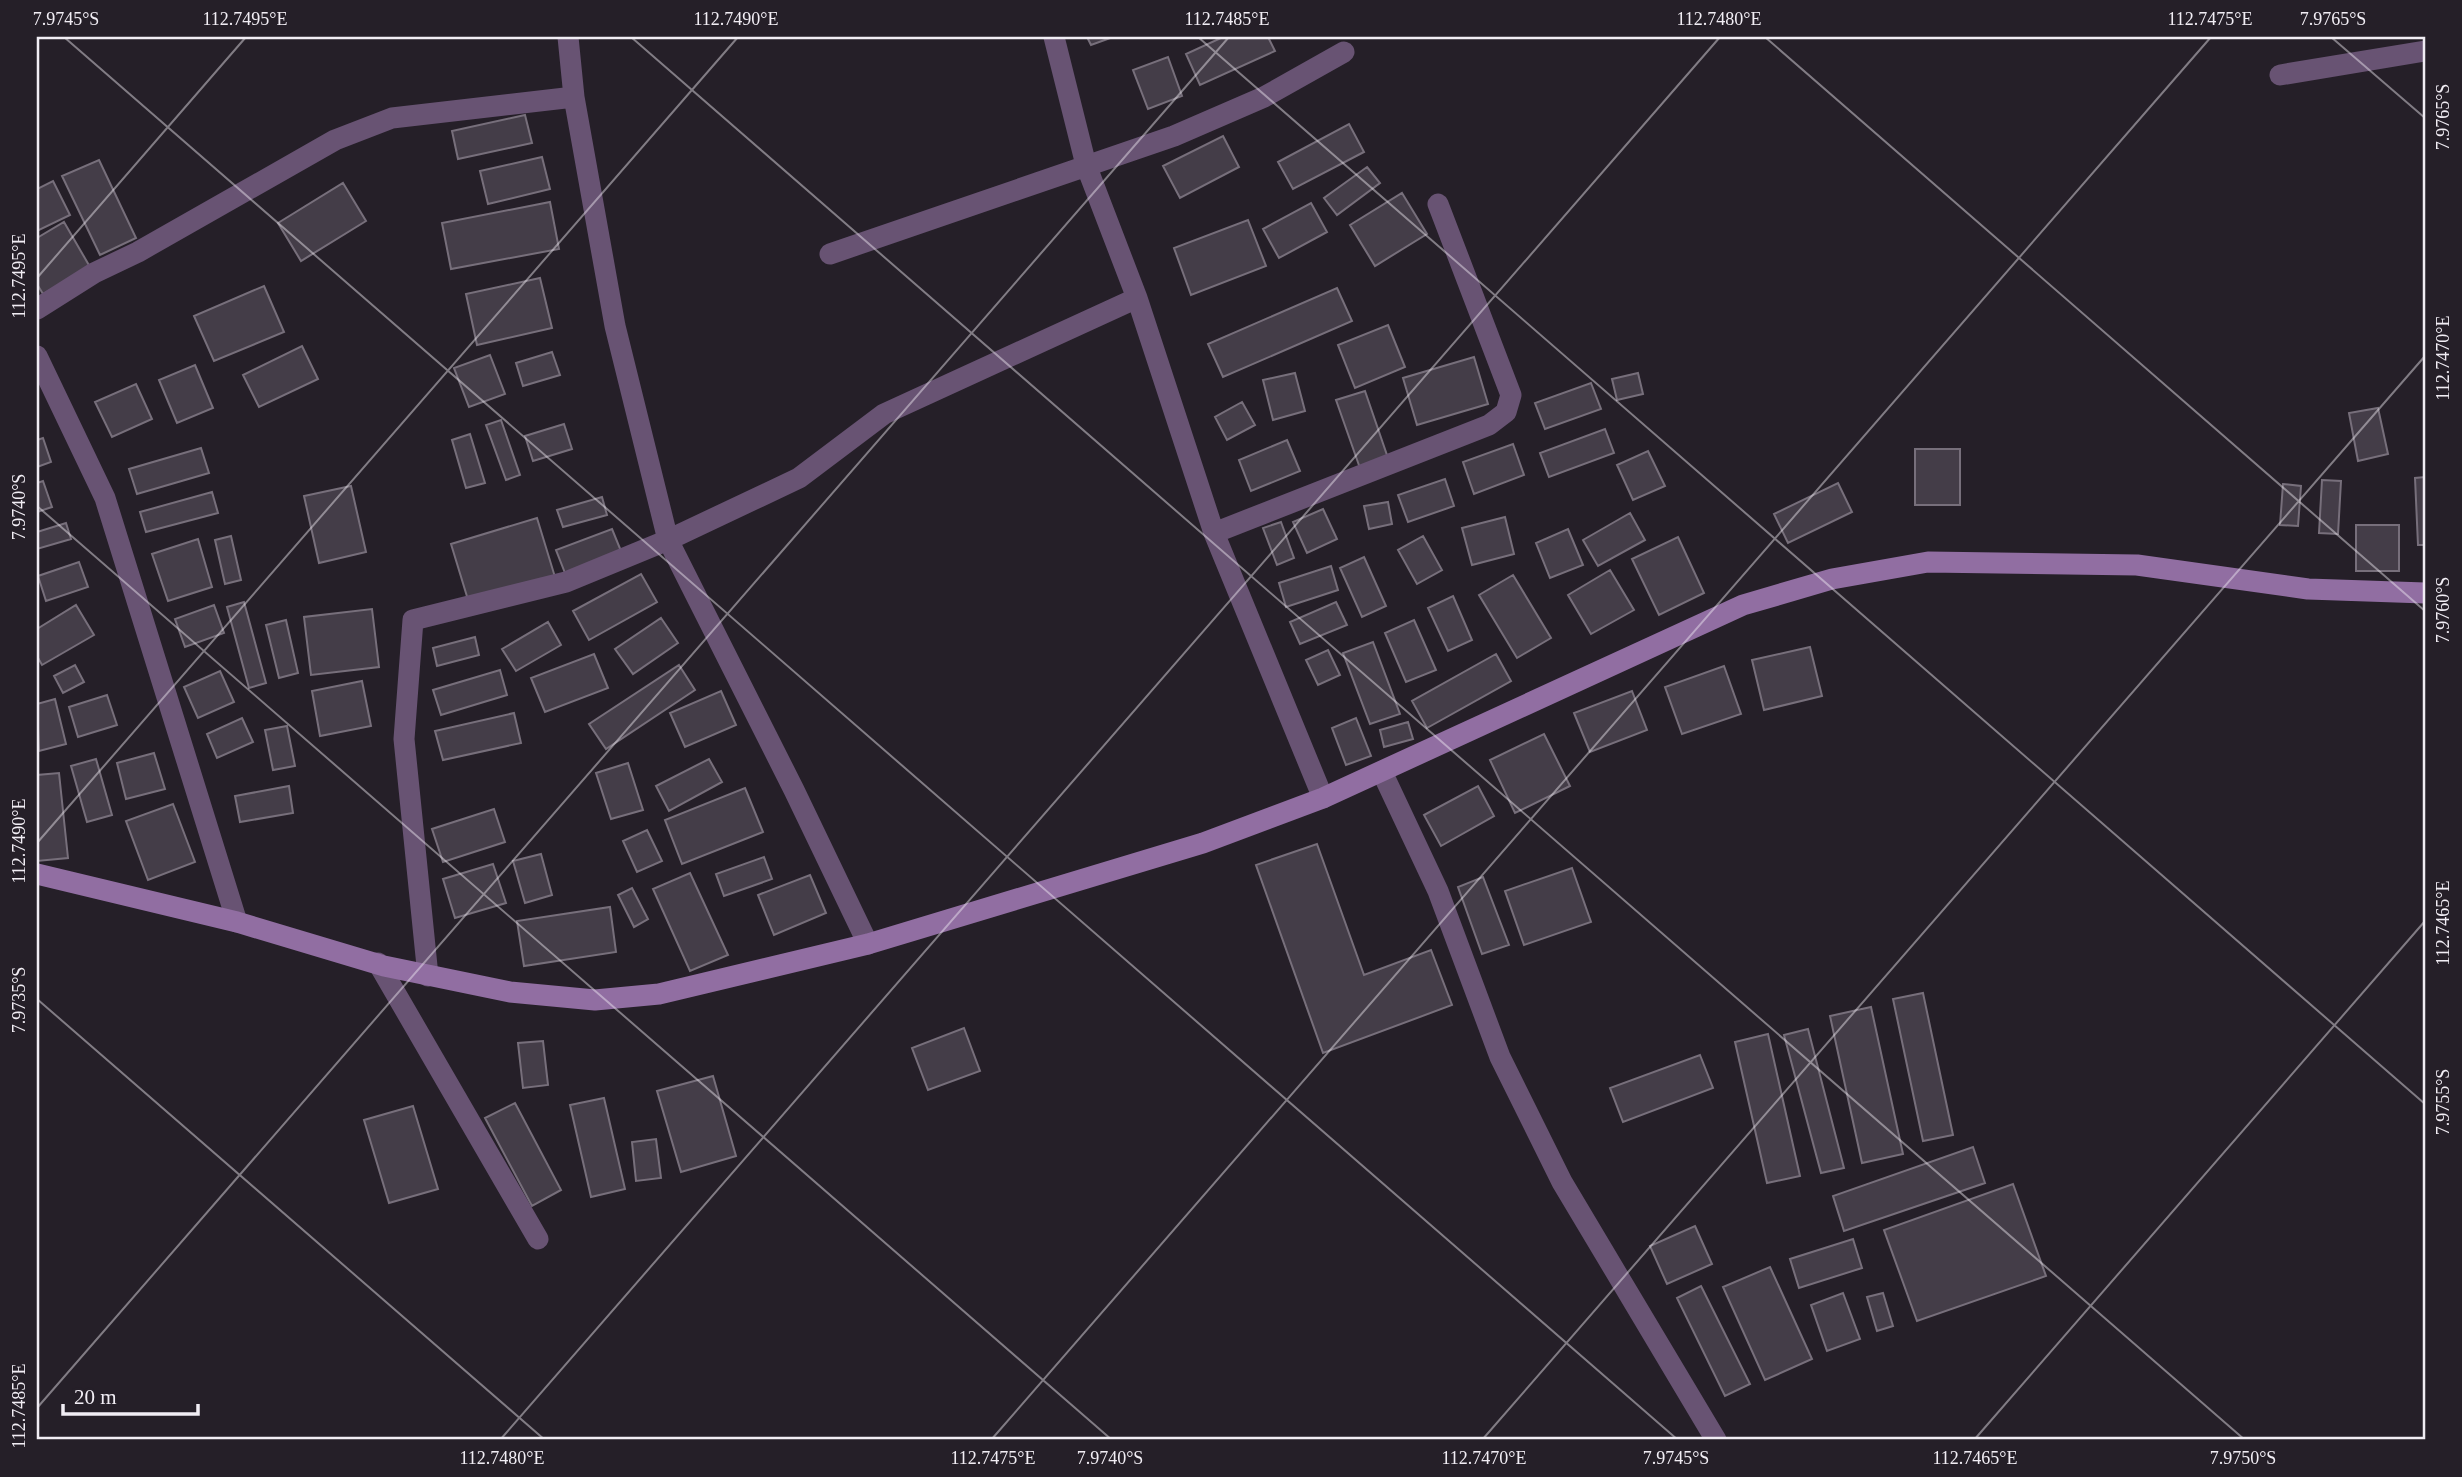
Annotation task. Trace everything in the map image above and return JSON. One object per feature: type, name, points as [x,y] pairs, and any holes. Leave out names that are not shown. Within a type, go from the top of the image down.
[{"type":"street","points":[[568,37],[574,97],[615,326],[668,540],[868,944]]},
{"type":"street","points":[[1054,37],[1086,164],[1137,298],[1214,533],[1323,798]]},
{"type":"street","points":[[2280,75],[2425,51]]},
{"type":"street","points":[[830,254],[1174,136],[1264,97],[1344,52]]},
{"type":"street","points":[[37,309],[94,274],[198,219],[335,140],[392,118],[574,97]]},
{"type":"street","points":[[1214,533],[1489,425],[1506,412],[1511,395],[1438,204]]},
{"type":"street","points":[[425,975],[404,739],[413,620],[566,582],[668,540],[799,478],[884,414],[1137,298]]},
{"type":"street","points":[[37,356],[105,498],[237,922]]},
{"type":"street","points":[[37,874],[237,922],[425,975],[510,992],[595,1000],[659,994],[868,944],[1203,843],[1323,798],[1382,772],[1743,605],[1832,579],[1928,562],[2137,565],[2308,589],[2425,593]]},
{"type":"street","points":[[1382,772],[1438,891],[1500,1057],[1562,1182],[1716,1440]]},
{"type":"street","points":[[381,964],[538,1239]]},
{"type":"building","points":[[1087,37],[1113,37],[1091,45]]},
{"type":"building","points":[[1223,37],[1268,37],[1275,51],[1200,85],[1186,54]]},
{"type":"building","points":[[1168,57],[1182,96],[1148,109],[1133,70]]},
{"type":"building","points":[[525,115],[532,143],[458,159],[452,131]]},
{"type":"building","points":[[1349,124],[1364,152],[1293,189],[1278,162]]},
{"type":"building","points":[[1223,136],[1239,167],[1180,198],[1163,166]]},
{"type":"building","points":[[542,157],[550,189],[488,204],[480,171]]},
{"type":"building","points":[[99,160],[136,238],[100,255],[62,176]]},
{"type":"building","points":[[1367,167],[1380,183],[1337,215],[1324,198]]},
{"type":"building","points":[[53,181],[70,215],[37,231],[37,189]]},
{"type":"building","points":[[343,183],[366,221],[301,261],[278,223]]},
{"type":"building","points":[[1402,193],[1427,234],[1375,266],[1350,225]]},
{"type":"building","points":[[550,202],[559,249],[451,269],[442,223]]},
{"type":"building","points":[[1311,203],[1327,232],[1279,258],[1263,229]]},
{"type":"building","points":[[1248,220],[1266,266],[1191,295],[1174,248]]},
{"type":"building","points":[[64,222],[90,267],[43,294],[37,284],[37,238]]},
{"type":"building","points":[[540,278],[552,328],[477,345],[466,294]]},
{"type":"building","points":[[264,286],[284,332],[214,361],[194,316]]},
{"type":"building","points":[[1337,288],[1352,321],[1223,377],[1208,344]]},
{"type":"building","points":[[1388,325],[1405,367],[1355,388],[1338,345]]},
{"type":"building","points":[[302,346],[318,379],[259,407],[243,375]]},
{"type":"building","points":[[552,352],[560,375],[523,386],[516,363]]},
{"type":"building","points":[[490,355],[505,394],[469,407],[454,368]]},
{"type":"building","points":[[1474,357],[1488,404],[1417,425],[1403,378]]},
{"type":"building","points":[[195,365],[213,408],[177,423],[159,380]]},
{"type":"building","points":[[1295,373],[1305,411],[1273,420],[1263,380]]},
{"type":"building","points":[[1638,373],[1643,394],[1617,400],[1612,379]]},
{"type":"building","points":[[1591,383],[1601,409],[1545,429],[1535,403]]},
{"type":"building","points":[[136,384],[152,419],[112,437],[95,402]]},
{"type":"building","points":[[1365,391],[1389,461],[1361,471],[1336,400]]},
{"type":"building","points":[[1242,402],[1255,425],[1227,440],[1215,417]]},
{"type":"building","points":[[2378,408],[2388,454],[2358,461],[2349,413]]},
{"type":"building","points":[[501,420],[520,475],[506,480],[486,425]]},
{"type":"building","points":[[564,424],[572,449],[533,461],[525,436]]},
{"type":"building","points":[[1605,429],[1614,453],[1549,477],[1540,453]]},
{"type":"building","points":[[470,434],[485,483],[466,488],[452,440]]},
{"type":"building","points":[[43,438],[51,462],[37,467],[37,440]]},
{"type":"building","points":[[1287,440],[1300,471],[1251,491],[1239,460]]},
{"type":"building","points":[[1513,444],[1524,475],[1474,494],[1463,462]]},
{"type":"building","points":[[201,448],[209,473],[137,494],[129,469]]},
{"type":"building","points":[[1915,449],[1960,449],[1960,505],[1915,505]]},
{"type":"building","points":[[1648,451],[1665,486],[1633,500],[1617,465]]},
{"type":"building","points":[[2425,477],[2425,545],[2418,545],[2415,478]]},
{"type":"building","points":[[1445,479],[1454,506],[1408,522],[1398,495]]},
{"type":"building","points":[[2322,480],[2341,481],[2338,534],[2319,533]]},
{"type":"building","points":[[43,481],[52,507],[37,512],[37,483]]},
{"type":"building","points":[[1838,483],[1852,512],[1788,543],[1774,514]]},
{"type":"building","points":[[2283,484],[2301,486],[2298,526],[2280,525]]},
{"type":"building","points":[[351,486],[366,552],[319,563],[304,496]]},
{"type":"building","points":[[212,492],[218,513],[146,532],[140,512]]},
{"type":"building","points":[[602,497],[607,515],[563,527],[557,510]]},
{"type":"building","points":[[1388,502],[1392,524],[1369,529],[1364,506]]},
{"type":"building","points":[[1323,509],[1337,539],[1307,553],[1293,522]]},
{"type":"building","points":[[1630,513],[1645,540],[1598,566],[1583,540]]},
{"type":"building","points":[[1505,517],[1514,554],[1472,565],[1462,528]]},
{"type":"building","points":[[537,518],[555,577],[469,603],[451,544]]},
{"type":"building","points":[[1281,522],[1294,558],[1277,565],[1263,528]]},
{"type":"building","points":[[66,523],[71,539],[37,549],[37,532]]},
{"type":"building","points":[[2356,525],[2399,525],[2399,571],[2356,571]]},
{"type":"building","points":[[612,529],[621,551],[565,573],[556,550]]},
{"type":"building","points":[[1568,529],[1583,565],[1550,578],[1536,543]]},
{"type":"building","points":[[231,536],[241,580],[225,584],[215,540]]},
{"type":"building","points":[[1423,536],[1442,570],[1417,584],[1398,550]]},
{"type":"building","points":[[1678,537],[1704,593],[1659,615],[1632,559]]},
{"type":"building","points":[[198,539],[212,587],[168,601],[152,554]]},
{"type":"building","points":[[1364,557],[1386,606],[1362,617],[1340,568]]},
{"type":"building","points":[[79,562],[88,587],[46,601],[38,576]]},
{"type":"building","points":[[1331,566],[1338,590],[1286,607],[1279,583]]},
{"type":"building","points":[[1610,570],[1634,610],[1591,634],[1568,595]]},
{"type":"building","points":[[641,574],[657,602],[589,640],[573,611]]},
{"type":"building","points":[[1513,575],[1551,638],[1517,658],[1479,595]]},
{"type":"building","points":[[1453,596],[1472,640],[1448,651],[1428,608]]},
{"type":"building","points":[[244,602],[266,683],[249,688],[227,607]]},
{"type":"building","points":[[1336,602],[1347,625],[1300,644],[1290,622]]},
{"type":"building","points":[[76,605],[94,635],[42,665],[37,656],[37,629]]},
{"type":"building","points":[[214,605],[224,633],[185,647],[175,619]]},
{"type":"building","points":[[372,609],[379,667],[311,675],[304,617]]},
{"type":"building","points":[[661,618],[678,643],[633,674],[615,649]]},
{"type":"building","points":[[286,620],[298,673],[279,678],[266,625]]},
{"type":"building","points":[[1414,620],[1436,670],[1406,682],[1385,633]]},
{"type":"building","points":[[548,622],[561,645],[516,671],[502,649]]},
{"type":"building","points":[[475,637],[479,655],[437,666],[433,648]]},
{"type":"building","points":[[1373,642],[1400,714],[1370,724],[1343,653]]},
{"type":"building","points":[[1810,647],[1822,696],[1764,710],[1752,660]]},
{"type":"building","points":[[1328,650],[1340,675],[1318,685],[1306,660]]},
{"type":"building","points":[[594,654],[608,688],[545,712],[531,678]]},
{"type":"building","points":[[1496,654],[1511,681],[1427,728],[1412,701]]},
{"type":"building","points":[[75,665],[84,682],[63,693],[54,676]]},
{"type":"building","points":[[679,665],[695,690],[606,749],[589,724]]},
{"type":"building","points":[[1724,666],[1741,714],[1682,734],[1665,687]]},
{"type":"building","points":[[500,670],[507,695],[441,715],[433,690]]},
{"type":"building","points":[[220,671],[234,702],[198,718],[184,687]]},
{"type":"building","points":[[362,681],[371,726],[320,736],[312,691]]},
{"type":"building","points":[[721,691],[736,725],[685,747],[670,713]]},
{"type":"building","points":[[1632,691],[1647,730],[1590,752],[1574,713]]},
{"type":"building","points":[[107,695],[117,725],[78,737],[69,707]]},
{"type":"building","points":[[55,699],[66,744],[39,751],[37,704]]},
{"type":"building","points":[[514,713],[521,743],[443,760],[435,731]]},
{"type":"building","points":[[242,718],[253,742],[217,758],[207,734]]},
{"type":"building","points":[[1356,718],[1371,756],[1346,765],[1332,728]]},
{"type":"building","points":[[1408,722],[1413,739],[1384,747],[1380,730]]},
{"type":"building","points":[[287,726],[295,766],[273,770],[265,730]]},
{"type":"building","points":[[1544,734],[1570,786],[1515,813],[1490,760]]},
{"type":"building","points":[[154,753],[165,789],[126,799],[117,763]]},
{"type":"building","points":[[96,759],[112,815],[87,822],[71,766]]},
{"type":"building","points":[[709,759],[722,782],[669,811],[656,786]]},
{"type":"building","points":[[628,763],[643,810],[611,819],[596,773]]},
{"type":"building","points":[[59,773],[68,858],[37,861],[37,775]]},
{"type":"building","points":[[289,786],[293,813],[240,822],[235,796]]},
{"type":"building","points":[[1478,786],[1494,816],[1441,846],[1424,815]]},
{"type":"building","points":[[745,788],[763,832],[682,864],[665,820]]},
{"type":"building","points":[[173,804],[195,862],[148,880],[126,821]]},
{"type":"building","points":[[494,809],[505,842],[443,862],[432,829]]},
{"type":"building","points":[[647,830],[662,861],[637,872],[623,841]]},
{"type":"building","points":[[1317,844],[1364,975],[1431,950],[1452,1005],[1323,1053],[1256,865]]},
{"type":"building","points":[[541,854],[552,895],[525,903],[513,861]]},
{"type":"building","points":[[764,857],[772,879],[724,896],[716,874]]},
{"type":"building","points":[[493,864],[506,903],[455,918],[443,879]]},
{"type":"building","points":[[1572,868],[1591,922],[1524,945],[1505,891]]},
{"type":"building","points":[[690,873],[728,955],[690,971],[653,889]]},
{"type":"building","points":[[810,875],[826,913],[774,935],[758,895]]},
{"type":"building","points":[[1483,877],[1509,945],[1482,954],[1458,887]]},
{"type":"building","points":[[632,888],[648,919],[634,927],[618,895]]},
{"type":"building","points":[[610,907],[616,952],[524,966],[517,921]]},
{"type":"building","points":[[1923,993],[1953,1135],[1923,1141],[1893,999]]},
{"type":"building","points":[[1871,1007],[1903,1154],[1862,1163],[1830,1016]]},
{"type":"building","points":[[964,1028],[980,1071],[928,1090],[912,1048]]},
{"type":"building","points":[[1808,1029],[1844,1168],[1821,1173],[1784,1035]]},
{"type":"building","points":[[1768,1034],[1800,1176],[1767,1183],[1735,1042]]},
{"type":"building","points":[[543,1041],[548,1085],[523,1088],[518,1043]]},
{"type":"building","points":[[1700,1055],[1713,1088],[1623,1122],[1610,1088]]},
{"type":"building","points":[[713,1076],[736,1156],[681,1172],[657,1091]]},
{"type":"building","points":[[604,1098],[625,1189],[591,1197],[570,1105]]},
{"type":"building","points":[[515,1103],[561,1190],[532,1206],[485,1118]]},
{"type":"building","points":[[413,1106],[438,1189],[389,1203],[364,1120]]},
{"type":"building","points":[[656,1139],[661,1178],[636,1181],[632,1142]]},
{"type":"building","points":[[1973,1147],[1985,1183],[1844,1231],[1833,1196]]},
{"type":"building","points":[[2013,1184],[2046,1276],[1917,1321],[1884,1230]]},
{"type":"building","points":[[1695,1226],[1712,1264],[1667,1284],[1650,1246]]},
{"type":"building","points":[[1853,1239],[1862,1268],[1799,1288],[1790,1259]]},
{"type":"building","points":[[1770,1267],[1812,1359],[1765,1380],[1723,1287]]},
{"type":"building","points":[[1701,1286],[1750,1384],[1725,1396],[1677,1298]]},
{"type":"building","points":[[1843,1293],[1860,1339],[1827,1351],[1811,1305]]},
{"type":"building","points":[[1883,1293],[1893,1326],[1877,1331],[1867,1297]]}]
